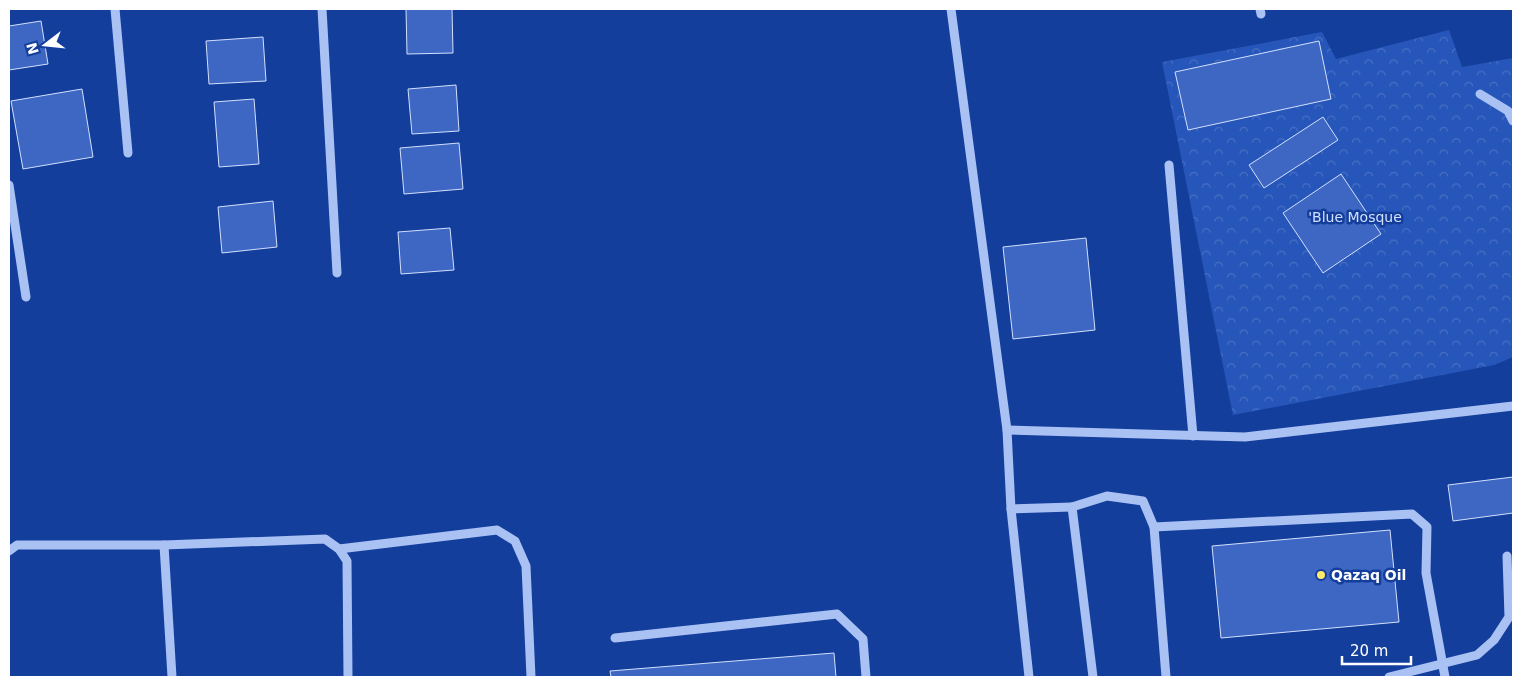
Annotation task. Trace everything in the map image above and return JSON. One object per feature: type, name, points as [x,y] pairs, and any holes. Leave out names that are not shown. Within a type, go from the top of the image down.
[{"type":"street","points":[[115,9],[128,153]]},
{"type":"street","points":[[322,9],[337,273]]},
{"type":"street","points":[[951,9],[1007,430],[1011,509],[1029,677]]},
{"type":"street","points":[[1480,94],[1508,111],[1513,121]]},
{"type":"street","points":[[1169,164],[1193,436]]},
{"type":"street","points":[[9,185],[26,297]]},
{"type":"street","points":[[1007,430],[1245,437],[1513,406]]},
{"type":"street","points":[[1011,509],[1072,507],[1107,496],[1143,501],[1154,527],[1166,677]]},
{"type":"street","points":[[1072,507],[1093,677]]},
{"type":"street","points":[[1154,527],[1412,514],[1427,527],[1426,573],[1445,677]]},
{"type":"street","points":[[339,549],[497,530],[515,541],[526,566],[531,677]]},
{"type":"street","points":[[9,551],[17,546],[164,545],[325,539],[339,549],[347,561],[348,677]]},
{"type":"street","points":[[164,545],[172,677]]},
{"type":"street","points":[[1389,677],[1477,655],[1494,640],[1509,617],[1507,556]]},
{"type":"street","points":[[615,638],[837,614],[863,639],[866,677]]},
{"type":"green space","name":"'Blue Mosque","points":[[1449,30],[1462,67],[1513,58],[1513,357],[1494,365],[1233,415],[1162,62],[1322,32],[1336,59]]},
{"type":"building","points":[[406,9],[452,9],[453,53],[407,54]]},
{"type":"building","points":[[41,21],[48,64],[9,70],[9,26]]},
{"type":"building","points":[[263,37],[266,81],[209,84],[206,41]]},
{"type":"building","points":[[1319,41],[1331,99],[1188,130],[1175,72]]},
{"type":"building","points":[[456,85],[459,131],[412,134],[408,89]]},
{"type":"building","points":[[82,89],[93,157],[23,169],[11,101]]},
{"type":"building","points":[[254,99],[259,164],[219,167],[214,102]]},
{"type":"building","points":[[1323,117],[1338,140],[1264,188],[1249,165]]},
{"type":"building","points":[[459,143],[463,189],[404,194],[400,148]]},
{"type":"building","points":[[1341,174],[1381,234],[1323,273],[1283,213]]},
{"type":"building","points":[[273,201],[277,247],[222,253],[218,207]]},
{"type":"building","points":[[450,228],[454,270],[401,274],[398,232]]},
{"type":"building","points":[[1086,238],[1095,330],[1013,339],[1003,247]]},
{"type":"building","points":[[1513,477],[1513,513],[1453,521],[1448,485]]},
{"type":"building","points":[[1390,530],[1399,622],[1221,638],[1212,546]]},
{"type":"building","points":[[834,653],[836,677],[611,677],[610,671]]},
{"type":"place","name":"Qazaq Oil","points":[[1321,575]]}]
